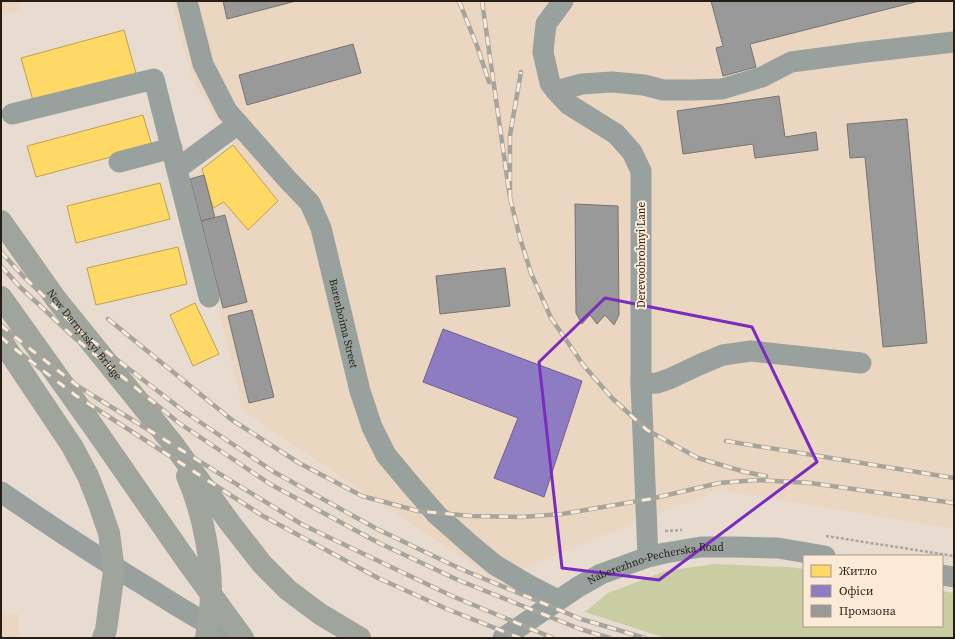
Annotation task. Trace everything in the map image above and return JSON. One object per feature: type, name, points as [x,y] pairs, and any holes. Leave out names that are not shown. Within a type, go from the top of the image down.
[{"type":"main road","name":"New Darnytskyi Bridge","points":[[1,221],[56,298],[173,444]]},
{"type":"main road","points":[[1,297],[186,560],[243,638]]},
{"type":"main road","points":[[1,340],[75,452],[88,476],[109,533],[114,572],[106,630],[103,638]]},
{"type":"main road","points":[[173,444],[197,503],[208,556],[211,586],[210,611],[206,638]]},
{"type":"main road","points":[[173,444],[230,523],[262,564],[288,590],[320,614],[360,638]]},
{"type":"street","name":"Barenboima Street","points":[[187,1],[203,64],[227,111],[310,204],[321,228],[360,391],[372,427],[386,455],[437,516],[471,545],[495,565],[558,600]]},
{"type":"street","name":"Derevoobrobnyi Lane","points":[[548,1],[543,52],[550,83],[568,104],[616,134],[632,152],[642,170],[641,384],[648,557]]},
{"type":"street","points":[[546,24],[563,1]]},
{"type":"street","points":[[556,91],[582,84],[612,82],[644,85],[663,90],[722,89],[762,77],[791,62],[954,42]]},
{"type":"street","points":[[12,114],[154,79],[209,297]]},
{"type":"street","points":[[177,169],[238,124]]},
{"type":"street","points":[[119,162],[172,148]]},
{"type":"street","points":[[641,384],[657,384],[724,355],[751,351],[861,363]]},
{"type":"street","points":[[1,492],[47,524],[133,579],[227,634],[238,638]]},
{"type":"street","name":"Naberezhno-Pecherska Road","points":[[503,638],[578,587],[602,574],[648,557],[701,547],[778,548],[820,555]]},
{"type":"street","points":[[943,575],[954,577]]},
{"type":"highlighted area","points":[[605,298],[752,327],[817,462],[659,580],[562,568],[539,362]]},
{"type":"shaded area","points":[[1,1],[20,1],[22,9],[1,15]]},
{"type":"shaded area","points":[[172,1],[954,1],[954,529],[719,490],[599,537],[496,580],[243,411],[187,179],[233,145],[192,79]]},
{"type":"shaded area","points":[[1,613],[19,614],[19,638],[1,638]]},
{"type":"green space","points":[[714,564],[803,569],[803,627],[943,627],[943,591],[954,593],[954,638],[665,638],[585,612],[608,593],[666,571]]},
{"type":"building: Житло","points":[[124,30],[137,77],[34,104],[21,58]]},
{"type":"building: Житло","points":[[143,115],[152,146],[36,177],[27,146]]},
{"type":"building: Житло","points":[[233,145],[278,201],[248,230],[224,202],[213,208],[202,169]]},
{"type":"building: Житло","points":[[160,183],[170,219],[76,243],[67,206]]},
{"type":"building: Житло","points":[[178,247],[187,284],[96,305],[87,268]]},
{"type":"building: Житло","points":[[195,303],[219,354],[193,366],[170,315]]},
{"type":"building: Офіси","points":[[443,329],[582,381],[544,497],[494,478],[518,418],[423,382]]},
{"type":"building: Промзона","points":[[223,1],[296,1],[227,19]]},
{"type":"building: Промзона","points":[[711,1],[919,1],[750,44],[756,67],[723,76],[716,48],[723,46]]},
{"type":"building: Промзона","points":[[353,44],[361,73],[247,105],[239,75]]},
{"type":"building: Промзона","points":[[779,96],[785,137],[816,132],[818,150],[755,158],[753,144],[683,154],[677,111]]},
{"type":"building: Промзона","points":[[907,119],[927,343],[883,347],[865,157],[850,158],[847,124]]},
{"type":"building: Промзона","points":[[204,175],[215,218],[201,221],[190,179]]},
{"type":"building: Промзона","points":[[575,204],[618,206],[619,315],[614,325],[605,315],[597,324],[590,315],[582,324],[576,313]]},
{"type":"building: Промзона","points":[[225,215],[247,302],[223,308],[201,221]]},
{"type":"building: Промзона","points":[[505,268],[510,306],[440,314],[436,276]]},
{"type":"building: Промзона","points":[[252,310],[274,397],[249,403],[228,316]]},
{"type":"railway","points":[[459,1],[477,46],[489,82]]},
{"type":"railway","points":[[482,1],[510,198],[510,135],[521,72]]},
{"type":"railway","points":[[510,198],[531,273],[551,318],[584,366],[612,398],[647,430],[698,458],[745,472],[766,476]]},
{"type":"railway","points":[[1,252],[25,278],[81,332],[185,412],[274,472],[377,529],[463,570],[581,619],[645,638]]},
{"type":"railway","points":[[1,266],[20,287],[77,340],[179,423],[270,484],[377,542],[458,580],[580,629],[610,638]]},
{"type":"railway","points":[[108,319],[232,420],[299,463],[362,496],[418,511],[471,516],[522,517],[562,514],[650,499],[719,483],[757,480],[809,483]]},
{"type":"railway","points":[[1,325],[79,387],[303,525],[452,596],[553,638]]},
{"type":"railway","points":[[1,337],[75,395],[263,516],[378,578],[447,609],[520,638]]},
{"type":"railway","points":[[726,441],[954,478]]},
{"type":"railway","points":[[803,482],[954,503]]}]
